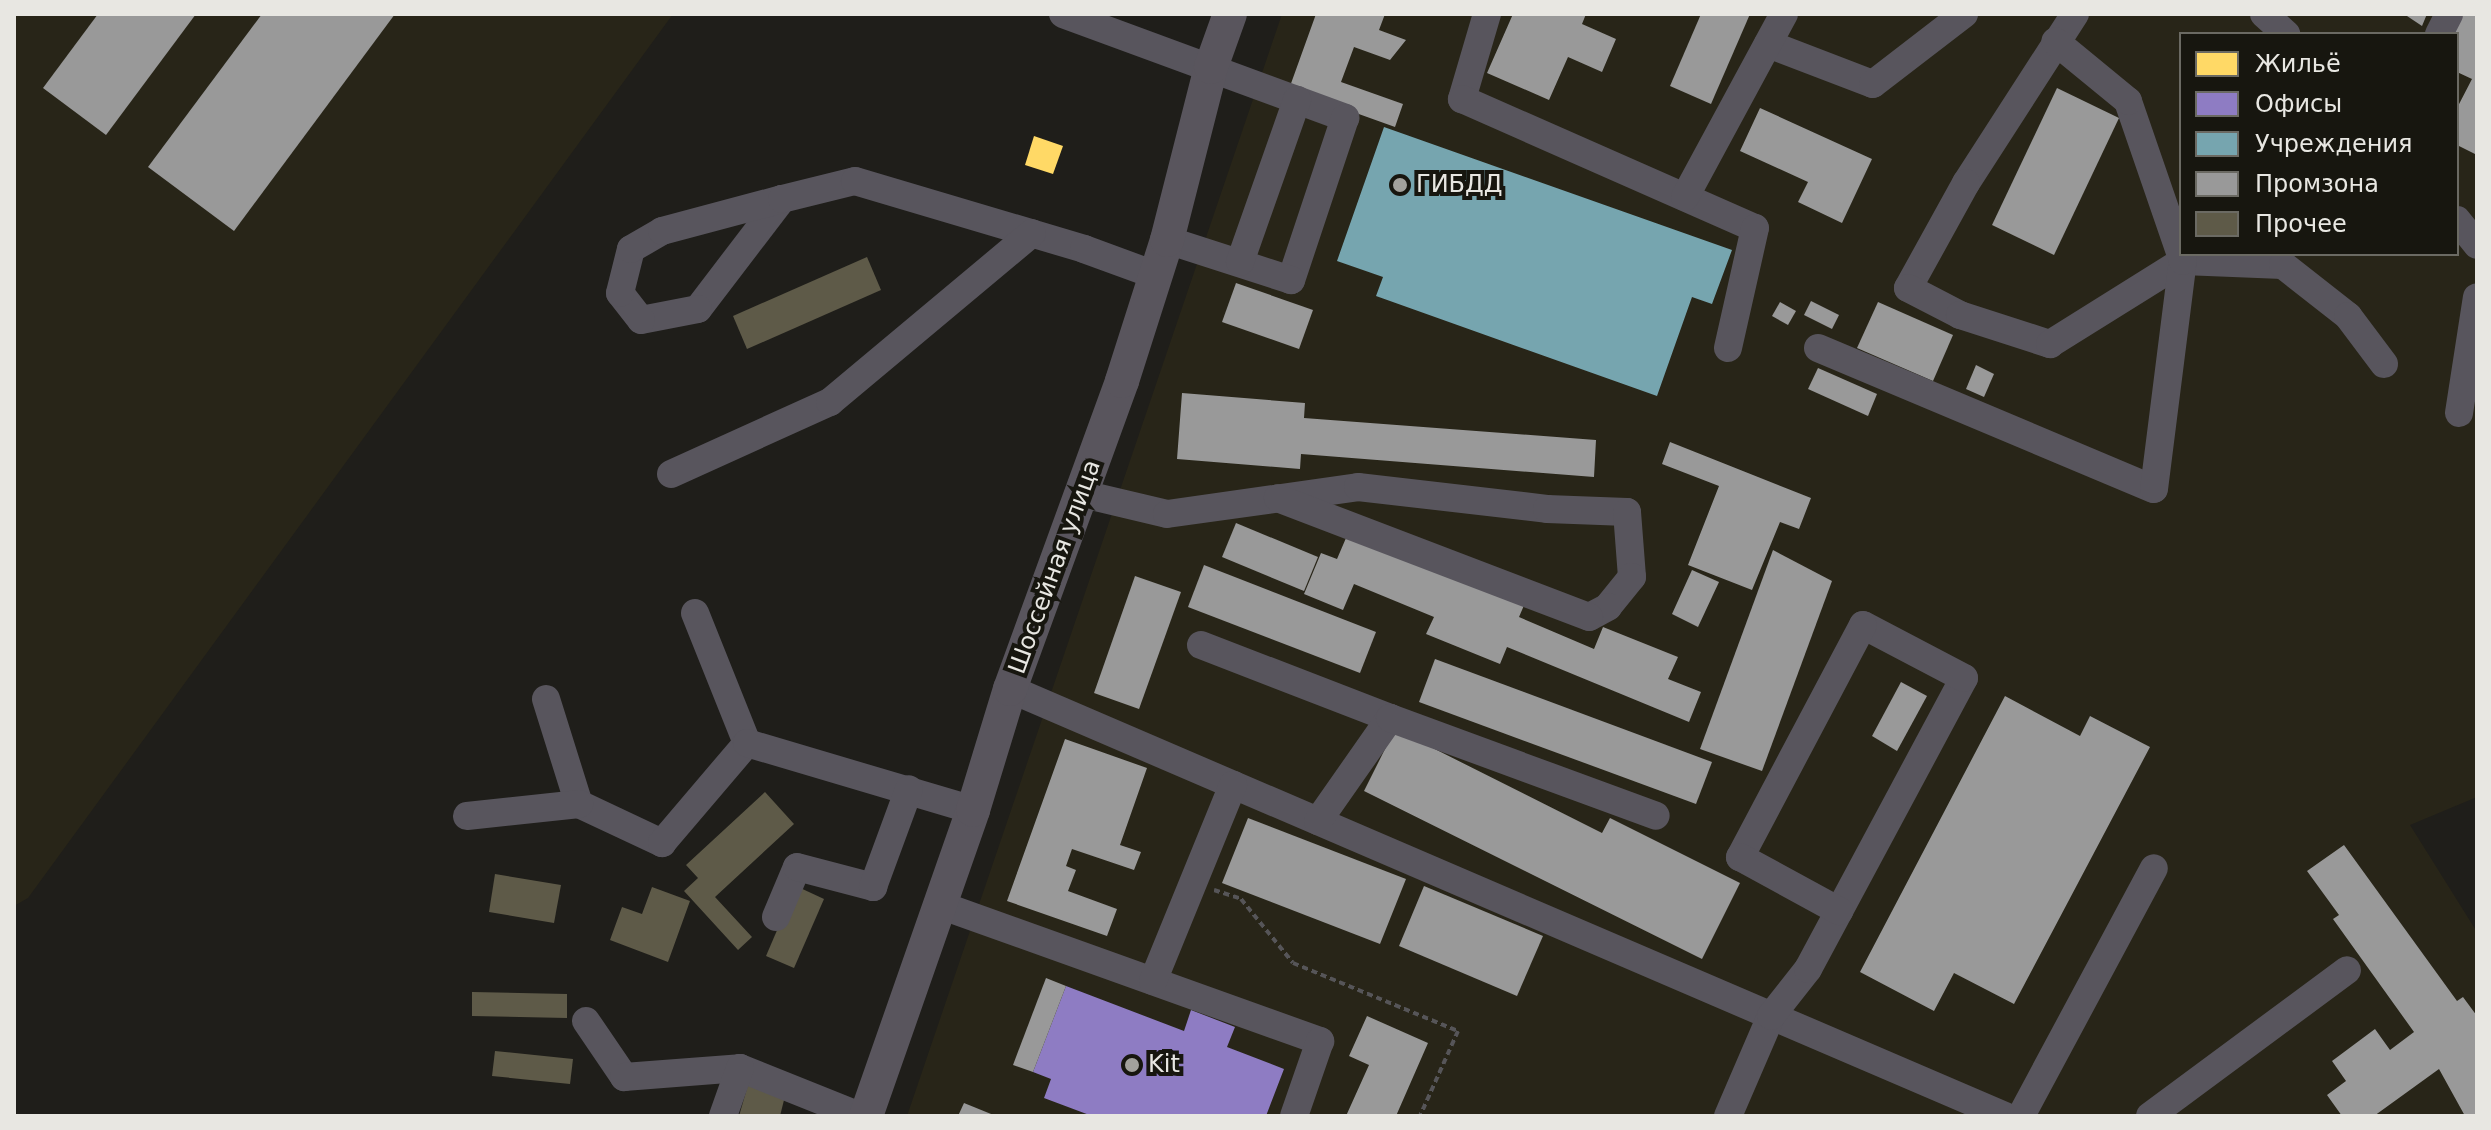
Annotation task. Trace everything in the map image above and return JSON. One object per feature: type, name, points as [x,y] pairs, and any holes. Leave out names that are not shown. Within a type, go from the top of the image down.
[{"type":"main road","name":"Шоссейная улица","points":[[866,1116],[973,810],[1010,689],[1083,494],[1167,240],[1211,67],[1230,14]]},
{"type":"lane","points":[[1063,14],[1345,118],[1291,280],[1167,240]]},
{"type":"lane","points":[[1487,14],[1462,99],[1755,228],[1728,348]]},
{"type":"lane","points":[[1685,197],[1784,14]]},
{"type":"lane","points":[[1768,44],[1873,84],[1964,14]]},
{"type":"lane","points":[[2075,14],[1966,183],[1908,288],[1960,315],[2050,344],[2183,261],[2283,265],[2348,316],[2384,364]]},
{"type":"lane","points":[[2264,14],[2284,32]]},
{"type":"lane","points":[[2440,32],[2449,14]]},
{"type":"lane","points":[[2055,41],[2128,101],[2179,249]]},
{"type":"lane","points":[[1240,262],[1297,100]]},
{"type":"lane","points":[[782,199],[698,309],[641,320],[620,293],[631,249],[662,231],[782,199],[855,181],[1032,233],[1155,275]]},
{"type":"lane","points":[[2459,222],[2477,245]]},
{"type":"lane","points":[[671,474],[830,402],[1032,233]]},
{"type":"lane","points":[[1818,348],[2154,489],[2181,256]]},
{"type":"lane","points":[[2459,413],[2477,297]]},
{"type":"lane","points":[[1083,494],[1167,514],[1278,498],[1358,487],[1547,509],[1627,512],[1632,577],[1608,607],[1589,617],[1278,498]]},
{"type":"lane","points":[[695,613],[747,743]]},
{"type":"lane","points":[[1728,1116],[1771,1016],[1808,969],[1964,678],[1863,625],[1740,857],[1839,911]]},
{"type":"lane","points":[[1201,645],[1656,816]]},
{"type":"lane","points":[[1010,689],[2005,1116]]},
{"type":"lane","points":[[546,699],[579,804]]},
{"type":"lane","points":[[1318,821],[1390,718]]},
{"type":"lane","points":[[747,743],[973,810]]},
{"type":"lane","points":[[467,816],[579,804],[662,843],[747,743]]},
{"type":"lane","points":[[1153,981],[1233,785]]},
{"type":"lane","points":[[776,917],[797,867],[873,887],[909,789]]},
{"type":"lane","points":[[2021,1116],[2154,868]]},
{"type":"lane","points":[[940,905],[1320,1041],[1294,1116]]},
{"type":"lane","points":[[2150,1116],[2347,970]]},
{"type":"lane","points":[[586,1021],[624,1077],[740,1068],[806,1106],[860,1116]]},
{"type":"lane","points":[[723,1116],[740,1068]]},
{"type":"path","points":[[1193,882],[1241,899],[1293,963],[1458,1031],[1420,1116]]},
{"type":"shaded area","points":[[14,14],[673,14],[28,898],[14,906]]},
{"type":"shaded area","points":[[1282,14],[2477,14],[2477,797],[2410,825],[2477,932],[2477,1116],[907,1116]]},
{"type":"building: Жильё","points":[[1034,136],[1063,146],[1053,174],[1025,165]]},
{"type":"building: Офисы","points":[[1066,986],[1184,1031],[1191,1010],[1235,1027],[1227,1047],[1284,1069],[1266,1116],[1092,1116],[1044,1098],[1051,1079],[1033,1072]]},
{"type":"building: Учреждения","points":[[1384,127],[1732,250],[1712,304],[1692,297],[1657,396],[1376,296],[1383,277],[1337,261]]},
{"type":"building: Промзона","points":[[98,14],[196,14],[106,135],[43,88]]},
{"type":"building: Промзона","points":[[262,14],[395,14],[234,231],[148,167]]},
{"type":"building: Промзона","points":[[1316,14],[1385,14],[1379,30],[1406,40],[1390,60],[1354,47],[1341,82],[1403,104],[1395,127],[1289,89]]},
{"type":"building: Промзона","points":[[1513,14],[1586,14],[1582,24],[1616,39],[1602,72],[1568,57],[1549,100],[1487,73]]},
{"type":"building: Промзона","points":[[1701,14],[1750,14],[1711,104],[1670,86]]},
{"type":"building: Промзона","points":[[2404,14],[2427,14],[2422,26]]},
{"type":"building: Промзона","points":[[2462,14],[2477,14],[2477,155],[2459,146],[2459,104],[2472,79],[2459,73],[2459,32],[2452,32]]},
{"type":"building: Промзона","points":[[2057,88],[2119,118],[2054,255],[1992,225]]},
{"type":"building: Промзона","points":[[1760,108],[1872,159],[1842,223],[1798,202],[1808,182],[1740,151]]},
{"type":"building: Промзона","points":[[1236,283],[1313,310],[1299,349],[1222,322]]},
{"type":"building: Промзона","points":[[1811,301],[1839,315],[1832,329],[1804,315]]},
{"type":"building: Промзона","points":[[1780,302],[1796,311],[1788,325],[1772,316]]},
{"type":"building: Промзона","points":[[1878,302],[1953,335],[1933,381],[1857,348]]},
{"type":"building: Промзона","points":[[1976,365],[1994,374],[1984,397],[1966,389]]},
{"type":"building: Промзона","points":[[1818,368],[1877,394],[1868,416],[1808,389]]},
{"type":"building: Промзона","points":[[1182,393],[1305,403],[1304,418],[1596,440],[1594,477],[1301,454],[1300,469],[1177,459]]},
{"type":"building: Промзона","points":[[1670,442],[1811,498],[1799,529],[1780,522],[1752,590],[1688,565],[1719,486],[1662,464]]},
{"type":"building: Промзона","points":[[1236,523],[1318,557],[1304,591],[1222,557]]},
{"type":"building: Промзона","points":[[1349,531],[1525,603],[1519,617],[1594,649],[1603,627],[1678,657],[1668,679],[1701,692],[1689,722],[1507,647],[1500,664],[1426,634],[1434,617],[1354,584],[1343,610],[1304,594],[1321,553],[1337,559]]},
{"type":"building: Промзона","points":[[1773,550],[1832,581],[1762,771],[1700,749]]},
{"type":"building: Промзона","points":[[1204,565],[1376,632],[1360,673],[1188,607]]},
{"type":"building: Промзона","points":[[1692,570],[1719,582],[1698,627],[1672,614]]},
{"type":"building: Промзона","points":[[1135,576],[1181,592],[1139,709],[1094,693]]},
{"type":"building: Промзона","points":[[1435,659],[1712,762],[1696,804],[1419,702]]},
{"type":"building: Промзона","points":[[1901,682],[1927,696],[1897,751],[1872,736]]},
{"type":"building: Промзона","points":[[2005,696],[2080,736],[2090,716],[2150,747],[2014,1004],[1954,973],[1934,1011],[1860,972]]},
{"type":"building: Промзона","points":[[1395,729],[1602,833],[1610,818],[1740,883],[1702,959],[1364,791]]},
{"type":"building: Промзона","points":[[1065,739],[1147,768],[1120,845],[1141,852],[1134,870],[1072,849],[1066,866],[1076,870],[1068,891],[1117,909],[1107,936],[1007,901]]},
{"type":"building: Промзона","points":[[1248,818],[1406,879],[1380,944],[1222,883]]},
{"type":"building: Промзона","points":[[2344,845],[2457,1001],[2463,997],[2477,1016],[2477,1116],[2465,1116],[2439,1069],[2374,1116],[2342,1116],[2327,1095],[2346,1081],[2332,1061],[2375,1029],[2390,1050],[2414,1032],[2333,919],[2339,915],[2307,871]]},
{"type":"building: Промзона","points":[[1424,886],[1543,936],[1517,996],[1399,946]]},
{"type":"building: Промзона","points":[[1046,978],[1066,986],[1033,1072],[1013,1065]]},
{"type":"building: Промзона","points":[[1367,1016],[1428,1043],[1396,1116],[1346,1116],[1369,1065],[1349,1056]]},
{"type":"building: Промзона","points":[[964,1103],[996,1116],[958,1116]]},
{"type":"building: Прочее","points":[[867,257],[881,290],[747,349],[733,316]]},
{"type":"building: Прочее","points":[[765,792],[794,824],[715,897],[752,937],[738,950],[684,891],[698,878],[686,865]]},
{"type":"building: Прочее","points":[[495,874],[561,885],[554,923],[489,912]]},
{"type":"building: Прочее","points":[[796,886],[824,899],[794,968],[766,956]]},
{"type":"building: Прочее","points":[[652,887],[690,901],[668,962],[610,940],[622,907],[642,914]]},
{"type":"building: Прочее","points":[[472,992],[567,994],[567,1018],[472,1016]]},
{"type":"building: Прочее","points":[[495,1051],[573,1059],[570,1084],[492,1076]]},
{"type":"building: Прочее","points":[[750,1078],[787,1088],[780,1116],[739,1116]]},
{"type":"place","name":"ГИБДД","points":[[1400,185]]},
{"type":"place","name":"Kit","points":[[1132,1065]]}]
